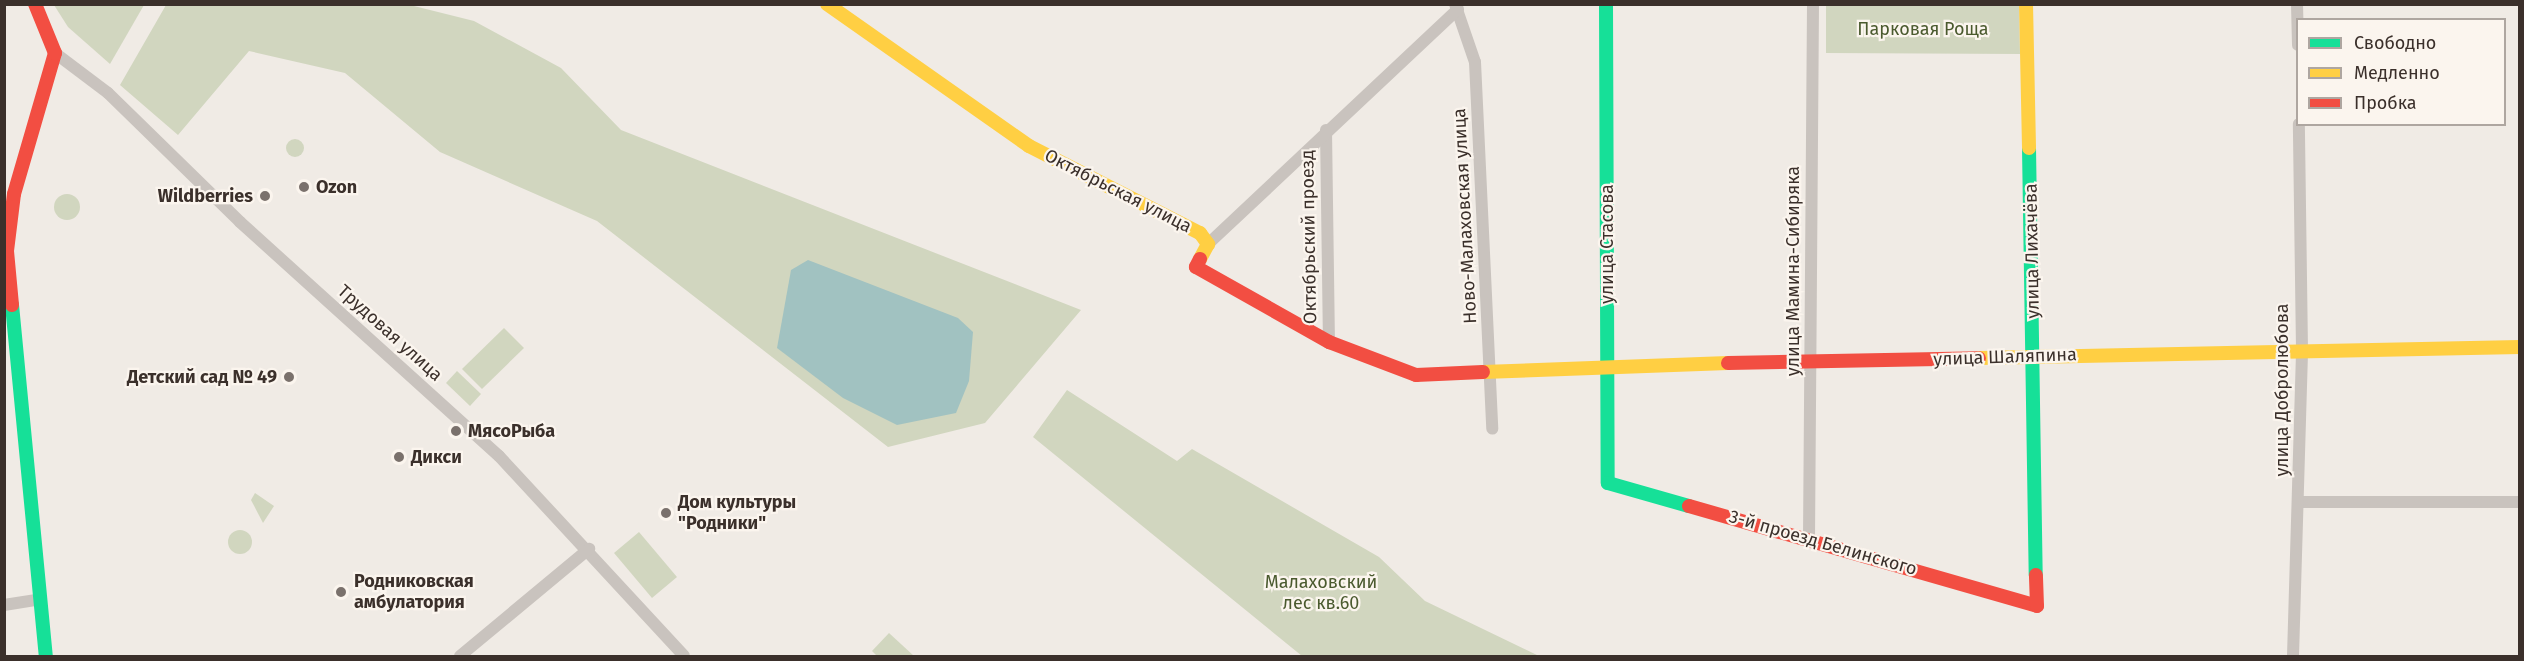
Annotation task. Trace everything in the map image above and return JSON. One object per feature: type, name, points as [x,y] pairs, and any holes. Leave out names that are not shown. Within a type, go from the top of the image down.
[{"type":"street","points":[[35,4],[55,53],[15,194],[7,251],[46,657]]},
{"type":"street","points":[[831,8],[848,4]]},
{"type":"street","name":"улица Стасова","points":[[1606,4],[1608,483]]},
{"type":"street","name":"улица Мамина-Сибиряка","points":[[1809,538],[1813,4]]},
{"type":"street","name":"улица Лихачёва","points":[[2026,4],[2037,606]]},
{"type":"street","name":"Октябрьский проезд","points":[[1208,244],[1456,7]]},
{"type":"street","name":"Ново-Малаховская улица","points":[[1456,7],[1475,62],[1492,373],[1492,429]]},
{"type":"street","name":"Октябрьская улица","points":[[831,8],[1029,146],[1200,233],[1208,244],[1196,267],[1329,342],[1416,375],[1492,373]]},
{"type":"street","name":"Трудовая улица","points":[[55,53],[108,93],[240,222],[500,456],[589,549],[684,657]]},
{"type":"street","name":"улица Добролюбова","points":[[2293,657],[2300,502],[2302,350],[2299,126]]},
{"type":"street","name":"Октябрьский проезд","points":[[1326,130],[1329,342]]},
{"type":"street","name":"улица Шаляпина","points":[[1492,373],[1607,366],[1810,366],[2034,355],[2520,347]]},
{"type":"street","name":"3-й проезд Белинского","points":[[1608,483],[1809,538],[2037,606]]},
{"type":"street","points":[[2300,502],[2520,502]]},
{"type":"street","points":[[460,657],[589,549]]},
{"type":"street","points":[[4,605],[40,599]]},
{"type":"green space","points":[[54,5],[144,5],[110,64],[68,27]]},
{"type":"green space","points":[[166,5],[410,5],[474,21],[561,68],[621,130],[1081,310],[985,423],[888,447],[597,221],[440,152],[345,73],[249,51],[178,135],[120,85]]},
{"type":"green space","name":"Парковая Роща","points":[[1826,5],[2019,5],[2020,54],[1826,53]]},
{"type":"green space","points":[[295,139],[301,142],[304,148],[301,154],[295,157],[289,154],[286,148],[289,142]]},
{"type":"green space","points":[[67,194],[76,198],[80,207],[76,216],[67,220],[58,216],[54,207],[58,198]]},
{"type":"green space","points":[[504,328],[524,348],[482,389],[462,369]]},
{"type":"green space","points":[[457,371],[481,394],[470,406],[446,383]]},
{"type":"green space","name":"Малаховский лес кв.60","points":[[1067,390],[1177,461],[1192,449],[1379,557],[1425,601],[1539,656],[1302,656],[1033,437]]},
{"type":"green space","points":[[255,493],[274,506],[263,523],[251,500]]},
{"type":"green space","points":[[240,530],[249,533],[252,542],[249,551],[240,554],[231,551],[228,542],[231,533]]},
{"type":"green space","points":[[639,532],[677,577],[652,598],[614,553]]},
{"type":"green space","points":[[889,633],[914,656],[877,656],[872,651]]},
{"type":"water","points":[[808,260],[958,318],[973,332],[969,381],[956,413],[897,425],[843,398],[777,348],[791,270]]},
{"type":"traffic: fast","points":[[1606,4],[1608,483],[1689,506]]},
{"type":"traffic: fast","points":[[2029,148],[2036,575]]},
{"type":"traffic: fast","points":[[12,305],[46,656]]},
{"type":"traffic: slow","points":[[827,4],[1029,146],[1200,233],[1208,244],[1200,259]]},
{"type":"traffic: slow","points":[[2026,4],[2029,148]]},
{"type":"traffic: slow","points":[[1979,358],[2520,347]]},
{"type":"traffic: slow","points":[[1483,372],[1728,363]]},
{"type":"traffic: jam","points":[[12,305],[7,251],[14,194],[55,53],[35,4]]},
{"type":"traffic: jam","points":[[1200,259],[1196,267],[1329,342],[1416,375],[1483,372]]},
{"type":"traffic: jam","points":[[1728,363],[1979,358]]},
{"type":"traffic: jam","points":[[1689,506],[2037,606],[2036,575]]},
{"type":"place","name":"Ozon","points":[[304,187]]},
{"type":"place","name":"Wildberries","points":[[265,196]]},
{"type":"place","name":"Детский сад № 49","points":[[289,377]]},
{"type":"place","name":"МясоРыба","points":[[456,431]]},
{"type":"place","name":"Дикси","points":[[399,457]]},
{"type":"place","name":"Дом культуры \"Родники\"","points":[[666,513]]},
{"type":"place","name":"Родниковская амбулатория","points":[[341,592]]}]
